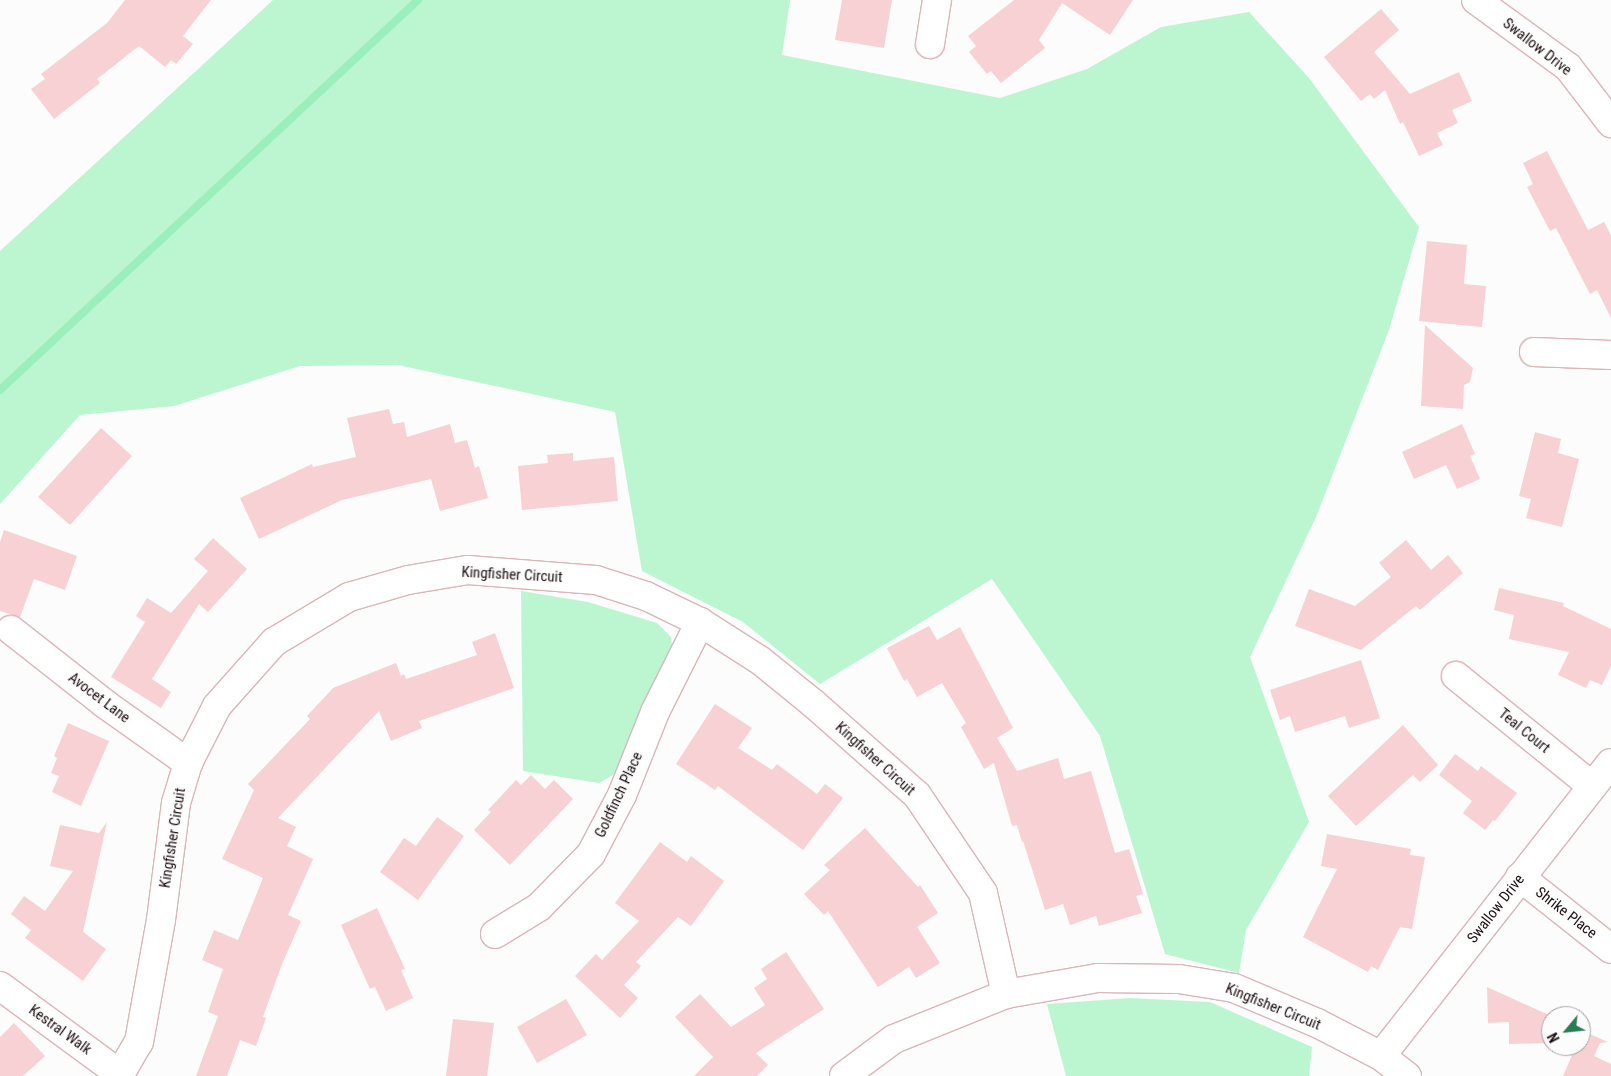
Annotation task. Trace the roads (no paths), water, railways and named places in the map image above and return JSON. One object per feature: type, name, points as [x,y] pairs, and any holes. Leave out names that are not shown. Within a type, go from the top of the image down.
[{"type":"street","points":[[930,44],[937,0]]},
{"type":"street","name":"Swallow Drive","points":[[1476,0],[1568,67],[1611,123]]},
{"type":"street","points":[[1534,352],[1611,355]]},
{"type":"street","name":"Kingfisher Circuit","points":[[119,1075],[139,1042],[161,920],[176,803],[188,763],[217,706],[274,642],[349,597],[408,580],[468,570],[596,580],[646,596],[700,622],[761,661],[814,704],[917,795],[982,893],[1006,994]]},
{"type":"street","name":"Goldfinch Place","points":[[496,934],[539,907],[590,854],[622,795],[655,712],[700,622]]},
{"type":"street","name":"Avocet Lane","points":[[11,630],[106,704],[188,763]]},
{"type":"street","name":"Teal Court","points":[[1456,676],[1592,786]]},
{"type":"street","name":"Swallow Drive","points":[[1381,1056],[1611,762]]},
{"type":"street","name":"Shrike Place","points":[[1520,877],[1611,949]]},
{"type":"street","name":"Kingfisher Circuit","points":[[844,1076],[894,1039],[1006,994],[1098,978],[1180,979],[1234,988],[1317,1023],[1381,1056],[1407,1076]]},
{"type":"street","name":"Kestral Walk","points":[[0,986],[119,1075]]},
{"type":"waterway","points":[[0,390],[418,0]]}]
